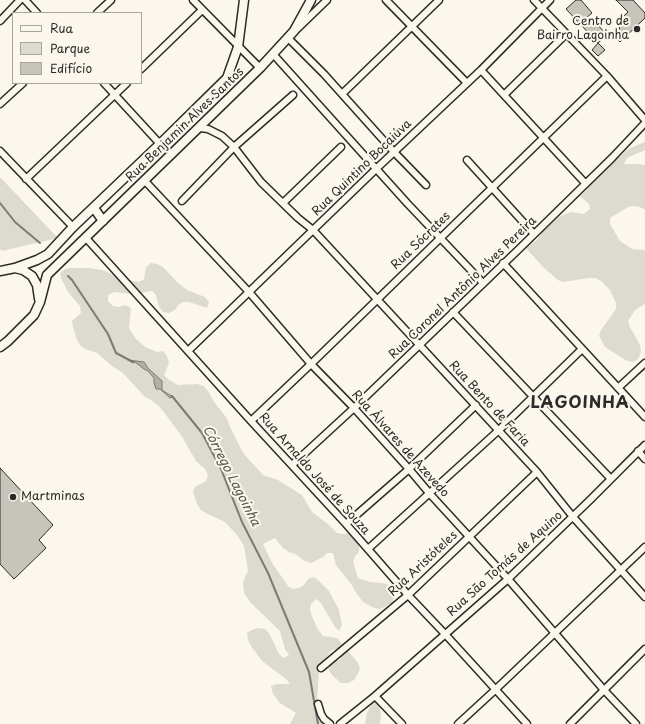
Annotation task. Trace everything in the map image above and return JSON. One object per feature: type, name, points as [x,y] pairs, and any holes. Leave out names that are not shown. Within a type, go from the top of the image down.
[{"type":"main road","points":[[238,47],[244,0]]},
{"type":"main road","points":[[294,31],[311,0]]},
{"type":"main road","name":"Rua Benjamin Alves Santos","points":[[0,347],[34,315],[40,302],[47,275],[200,128],[260,68],[294,31]]},
{"type":"main road","name":"Rua Benjamin Alves Santos","points":[[15,268],[40,258],[53,248],[227,78],[238,47]]},
{"type":"main road","points":[[94,208],[104,221]]},
{"type":"main road","points":[[0,270],[15,268],[23,270],[32,276],[37,285],[40,302]]},
{"type":"street","points":[[0,21],[20,0]]},
{"type":"street","points":[[24,0],[36,12]]},
{"type":"street","points":[[98,12],[111,0]]},
{"type":"street","points":[[193,0],[260,68]]},
{"type":"street","name":"Rua Benjamin Alves Santos","points":[[294,31],[327,0]]},
{"type":"street","points":[[386,0],[467,83]]},
{"type":"street","points":[[342,94],[439,0]]},
{"type":"street","points":[[534,0],[607,76],[645,120]]},
{"type":"street","name":"Rua Quintino Bocaiúva","points":[[188,351],[376,169],[481,70],[550,0]]},
{"type":"street","points":[[142,68],[202,10]]},
{"type":"street","points":[[504,95],[566,34]]},
{"type":"street","points":[[288,38],[342,94],[394,152],[426,184]]},
{"type":"street","points":[[273,54],[376,169],[483,282]]},
{"type":"street","points":[[481,70],[586,183]]},
{"type":"street","name":"Rua Sócrates","points":[[251,421],[607,76]]},
{"type":"street","points":[[0,104],[22,84]]},
{"type":"street","points":[[105,84],[160,144]]},
{"type":"street","points":[[26,179],[126,84]]},
{"type":"street","points":[[182,201],[234,147],[293,95]]},
{"type":"street","name":"Rua Coronel Antônio Alves Pereira","points":[[292,465],[354,408],[534,234],[612,158],[645,123]]},
{"type":"street","name":"Rua Bento de Faria","points":[[200,128],[208,129],[222,136],[234,147],[261,182],[298,218],[313,230],[537,472],[573,517],[645,597]]},
{"type":"street","points":[[283,203],[341,147]]},
{"type":"street","points":[[0,151],[73,227]]},
{"type":"street","points":[[467,160],[534,234]]},
{"type":"street","name":"Rua Álvares de Azevedo","points":[[145,181],[249,292],[311,364],[354,408],[508,579],[604,690],[636,724]]},
{"type":"street","name":"Rua Arnaldo José de Souza","points":[[86,238],[346,524],[408,595],[527,724]]},
{"type":"street","points":[[504,263],[645,417]]},
{"type":"street","points":[[453,312],[611,479]]},
{"type":"street","points":[[368,550],[498,430],[582,348]]},
{"type":"street","points":[[618,388],[645,362]]},
{"type":"street","points":[[346,524],[409,469],[476,405]]},
{"type":"street","name":"Rua São Tomás de Aquino","points":[[340,724],[375,696],[508,579],[645,445]]},
{"type":"street","points":[[638,451],[645,459]]},
{"type":"street","name":"Rua Aristóteles","points":[[321,668],[408,595],[537,472]]},
{"type":"street","points":[[458,724],[645,548]]},
{"type":"street","points":[[570,724],[645,649]]},
{"type":"street","points":[[375,696],[402,724]]},
{"type":"street","points":[[318,704],[321,714],[330,724]]},
{"type":"green space","points":[[645,142],[645,150],[627,158],[624,164],[645,165],[645,210],[640,207],[628,207],[610,218],[610,224],[620,241],[632,249],[645,250],[645,304],[635,310],[628,321],[640,345],[641,352],[638,359],[633,362],[627,361],[605,347],[599,336],[601,330],[616,309],[616,303],[610,290],[601,281],[595,278],[563,282],[558,280],[544,268],[526,248],[537,240],[543,231],[559,217],[571,212],[584,214],[590,209],[589,204],[580,196],[615,157],[620,157],[628,149]]},
{"type":"green space","points":[[0,177],[58,238],[2,251],[0,249]]},
{"type":"green space","points":[[151,263],[163,267],[187,290],[205,297],[209,302],[207,308],[189,302],[183,302],[178,305],[175,310],[169,313],[163,312],[159,307],[156,295],[152,291],[132,294],[114,292],[108,295],[108,301],[113,306],[119,307],[125,305],[131,308],[129,328],[136,339],[145,347],[157,352],[163,351],[167,356],[169,363],[164,375],[169,380],[178,385],[197,384],[204,386],[226,417],[243,453],[263,475],[278,480],[302,495],[312,512],[337,533],[349,533],[355,536],[359,546],[359,552],[355,556],[353,562],[358,578],[370,582],[389,585],[393,591],[394,597],[392,603],[380,609],[374,608],[363,602],[357,594],[336,565],[333,553],[327,553],[323,557],[311,563],[283,548],[275,538],[263,544],[272,563],[288,586],[293,589],[299,588],[304,585],[308,579],[314,577],[329,591],[339,610],[342,625],[339,631],[335,627],[321,603],[316,599],[311,604],[310,610],[312,616],[317,628],[323,636],[337,638],[358,663],[360,669],[357,675],[354,680],[348,683],[341,683],[329,670],[329,663],[341,659],[335,649],[330,652],[319,669],[317,702],[326,724],[290,724],[296,713],[280,703],[273,694],[271,686],[277,684],[290,684],[286,679],[262,661],[251,646],[247,633],[258,628],[265,629],[269,633],[279,654],[284,658],[289,655],[285,649],[280,631],[251,603],[244,593],[243,582],[248,571],[244,546],[237,535],[225,522],[201,510],[197,504],[193,492],[195,487],[206,481],[208,475],[205,469],[196,461],[181,435],[160,407],[145,397],[123,373],[97,353],[85,349],[77,340],[72,321],[81,313],[80,306],[68,292],[60,273],[65,269],[89,268],[102,270],[125,279],[139,282],[144,279],[146,267]]},
{"type":"green space","points":[[372,702],[378,702],[381,714],[380,724],[365,724],[367,713]]},
{"type":"shaded area","points":[[128,360],[144,362],[148,368],[162,381],[162,390],[173,397],[170,398],[160,389],[156,389],[154,378],[148,371],[135,362],[133,363]]},
{"type":"building","points":[[576,0],[581,0],[592,13],[585,19],[592,26],[596,23],[607,35],[598,43],[566,9]]},
{"type":"building","points":[[616,0],[633,0],[645,13],[645,18],[620,42],[613,35],[620,28],[616,23],[628,12]]},
{"type":"building","points":[[598,43],[605,50],[598,56],[592,50]]},
{"type":"building","name":"Martminas","points":[[0,468],[53,525],[39,540],[46,548],[14,579],[0,564]]},
{"type":"waterway","name":"Córrego Lagoinha","points":[[0,203],[15,222],[40,243]]},
{"type":"waterway","name":"Córrego Lagoinha","points":[[68,276],[108,334],[116,353],[133,362]]},
{"type":"waterway","name":"Córrego Lagoinha","points":[[172,396],[202,433],[221,469],[242,522],[268,573],[309,672],[318,724]]},
{"type":"place","name":"Centro de Bairro Lagoinha","points":[[637,29]]},
{"type":"place","name":"Martminas","points":[[13,497]]},
{"type":"district","name":"LAGOINHA","points":[[580,404]]}]
